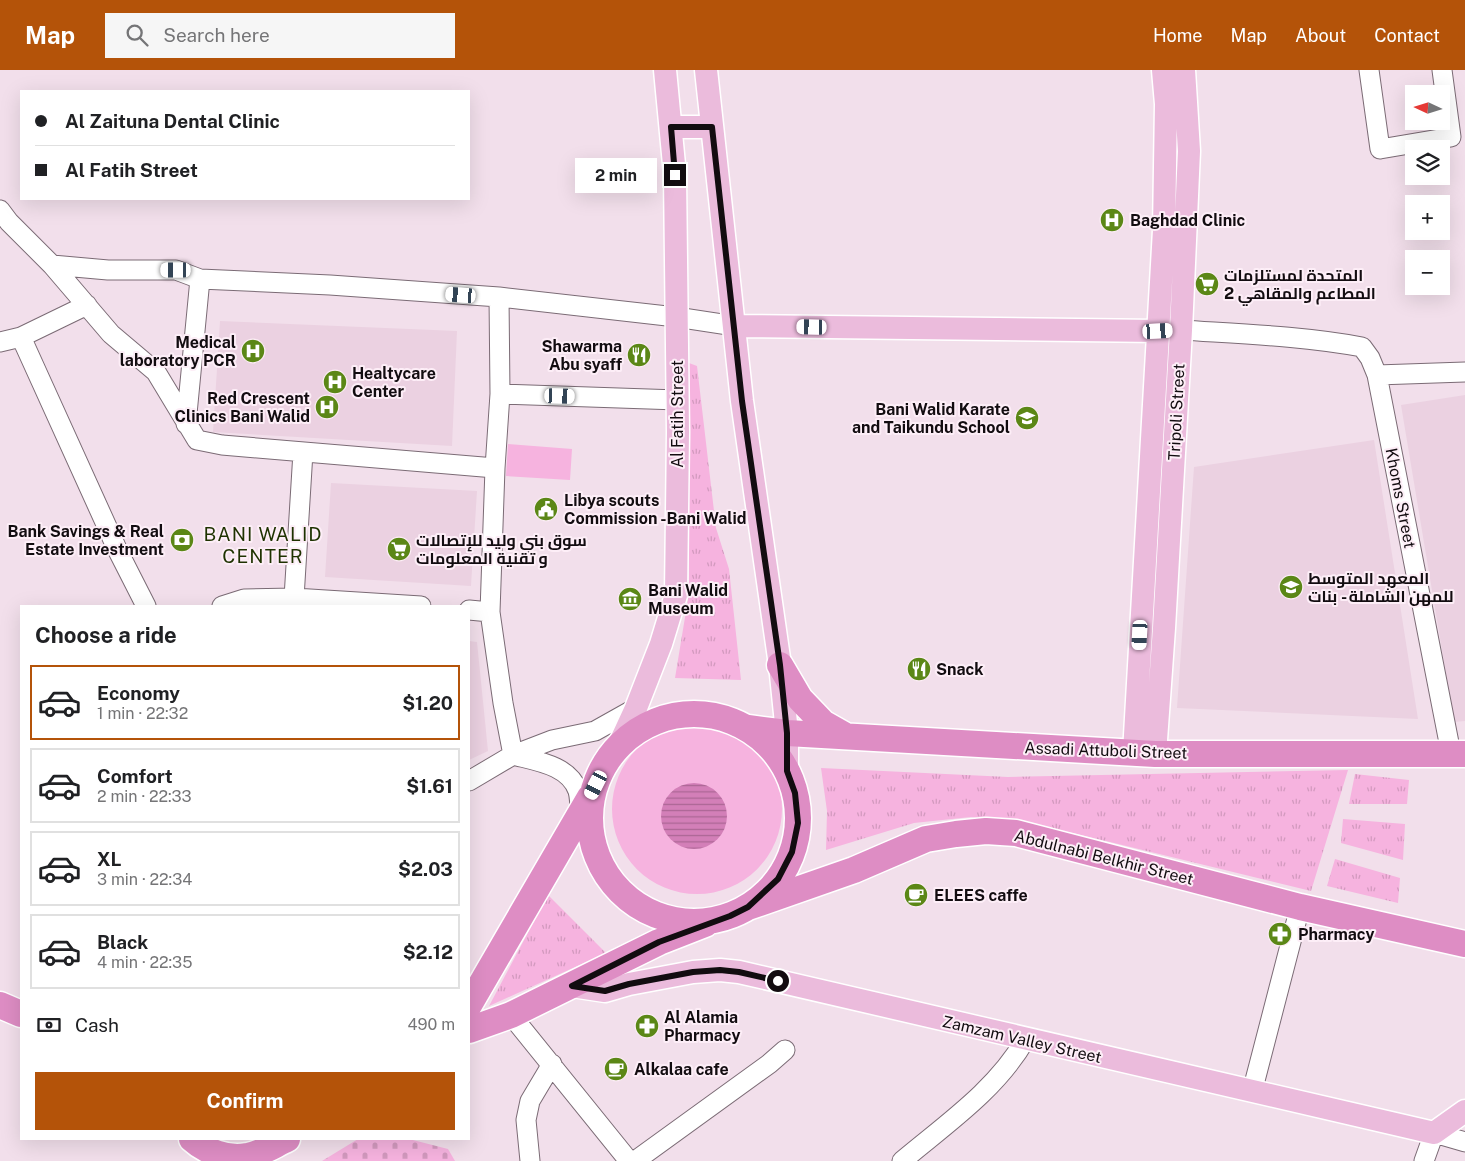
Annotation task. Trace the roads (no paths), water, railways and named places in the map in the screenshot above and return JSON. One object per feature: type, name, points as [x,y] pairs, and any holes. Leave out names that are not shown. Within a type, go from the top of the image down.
[{"type":"highway","points":[[780,665],[800,699],[824,723],[846,736]]},
{"type":"highway","points":[[470,1003],[580,815],[606,762],[618,747],[639,730],[650,724],[667,717],[682,714],[716,716],[736,722],[748,728],[769,745],[787,771],[795,793],[798,823],[792,852],[778,879],[748,907],[730,916],[659,942],[511,1015],[470,1030]]},
{"type":"highway","name":"Assadi Attuboli Street","points":[[748,728],[787,733],[1144,753],[1458,754]]},
{"type":"highway","points":[[596,785],[591,809],[594,845],[601,863],[611,880],[625,895],[642,908],[659,916],[685,922],[715,920]]},
{"type":"highway","name":"Abdulnabi Belkhir Street","points":[[748,907],[854,870],[926,839],[986,831],[1016,834],[1300,907],[1465,944]]},
{"type":"highway","points":[[0,1005],[20,1014]]},
{"type":"highway","points":[[197,1141],[217,1153],[246,1157],[262,1145],[283,1140]]},
{"type":"main road","name":"Al Fatih Street","points":[[618,747],[636,708],[661,644],[676,595],[678,400],[675,175],[665,70]]},
{"type":"main road","points":[[706,70],[742,401],[780,665],[787,733],[787,771]]},
{"type":"main road","name":"Tripoli Street","points":[[1144,753],[1158,331],[1164,230],[1166,104],[1163,70]]},
{"type":"main road","name":"Tripoli Street","points":[[1144,753],[1164,618],[1181,330],[1189,150],[1184,70]]},
{"type":"main road","points":[[671,127],[712,127]]},
{"type":"main road","points":[[734,326],[1158,331]]},
{"type":"main road","name":"Zamzam Valley Street","points":[[572,986],[605,991],[629,984],[693,972],[720,970],[739,972],[1434,1134]]},
{"type":"main road","points":[[1434,1134],[1465,1111]]},
{"type":"street","points":[[1369,70],[1380,149],[1451,137],[1442,70]]},
{"type":"street","points":[[0,210],[9,222],[52,265],[111,334],[156,372],[197,440],[222,445],[495,468]]},
{"type":"street","points":[[52,265],[108,270],[176,270],[200,279],[340,286],[498,298],[676,316],[734,326]]},
{"type":"street","points":[[186,424],[200,279]]},
{"type":"street","points":[[498,298],[500,394],[495,468],[490,612],[513,755]]},
{"type":"street","points":[[0,342],[21,337],[86,305]]},
{"type":"street","points":[[1158,331],[1181,330]]},
{"type":"street","name":"Khoms Street","points":[[1181,330],[1280,336],[1350,345],[1362,348],[1370,358],[1377,375],[1458,754]]},
{"type":"street","points":[[21,337],[118,551],[145,605]]},
{"type":"street","points":[[1377,375],[1465,372]]},
{"type":"street","points":[[500,394],[678,400]]},
{"type":"street","points":[[294,598],[303,452]]},
{"type":"street","points":[[228,605],[294,598],[406,605]]},
{"type":"street","points":[[470,610],[490,612]]},
{"type":"street","points":[[470,780],[513,755],[552,740],[595,731],[636,708]]},
{"type":"street","points":[[513,755],[542,762],[568,774],[578,792],[580,815]]},
{"type":"street","points":[[1252,1092],[1300,907]]},
{"type":"street","points":[[511,1015],[629,1161]]},
{"type":"street","points":[[902,1161],[993,1083],[1014,1058],[1025,1040]]},
{"type":"street","points":[[635,1161],[769,1064],[785,1050]]},
{"type":"street","points":[[530,1161],[526,1120],[530,1100],[552,1064]]},
{"type":"street","points":[[1424,1161],[1434,1134],[1465,1142]]},
{"type":"place","name":"Baghdad Clinic","points":[[1112,220]]},
{"type":"place","name":"المتحدة لمستلزمات المطاعم والمقاهي 2","points":[[1207,284]]},
{"type":"place","name":"Medical laboratory PCR","points":[[253,351]]},
{"type":"place","name":"Shawarma Abu syaff","points":[[639,355]]},
{"type":"place","name":"Healtycare Center","points":[[335,382]]},
{"type":"place","name":"Red Crescent Clinics Bani Walid","points":[[327,407]]},
{"type":"place","name":"Bani Walid Karate and Taikundu School","points":[[1027,418]]},
{"type":"place","name":"Libya scouts Commission -Bani Walid","points":[[546,509]]},
{"type":"place","name":"Bank Savings & Real Estate Investment","points":[[182,540]]},
{"type":"place","name":"سوق بني وليد للإتصالات و تقنية المعلومات","points":[[399,549]]},
{"type":"place","name":"المعهد المتوسط للمهن الشاملة - بنات","points":[[1291,587]]},
{"type":"place","name":"Bani Walid Museum","points":[[630,599]]},
{"type":"place","name":"Snack","points":[[919,669]]},
{"type":"place","name":"ELEES caffe","points":[[916,895]]},
{"type":"place","name":"Pharmacy","points":[[1280,934]]},
{"type":"place","name":"Al Alamia Pharmacy","points":[[647,1026]]},
{"type":"place","name":"Alkalaa cafe","points":[[616,1069]]},
{"type":"district","name":"BANI WALID CENTER","points":[[263,545]]}]
